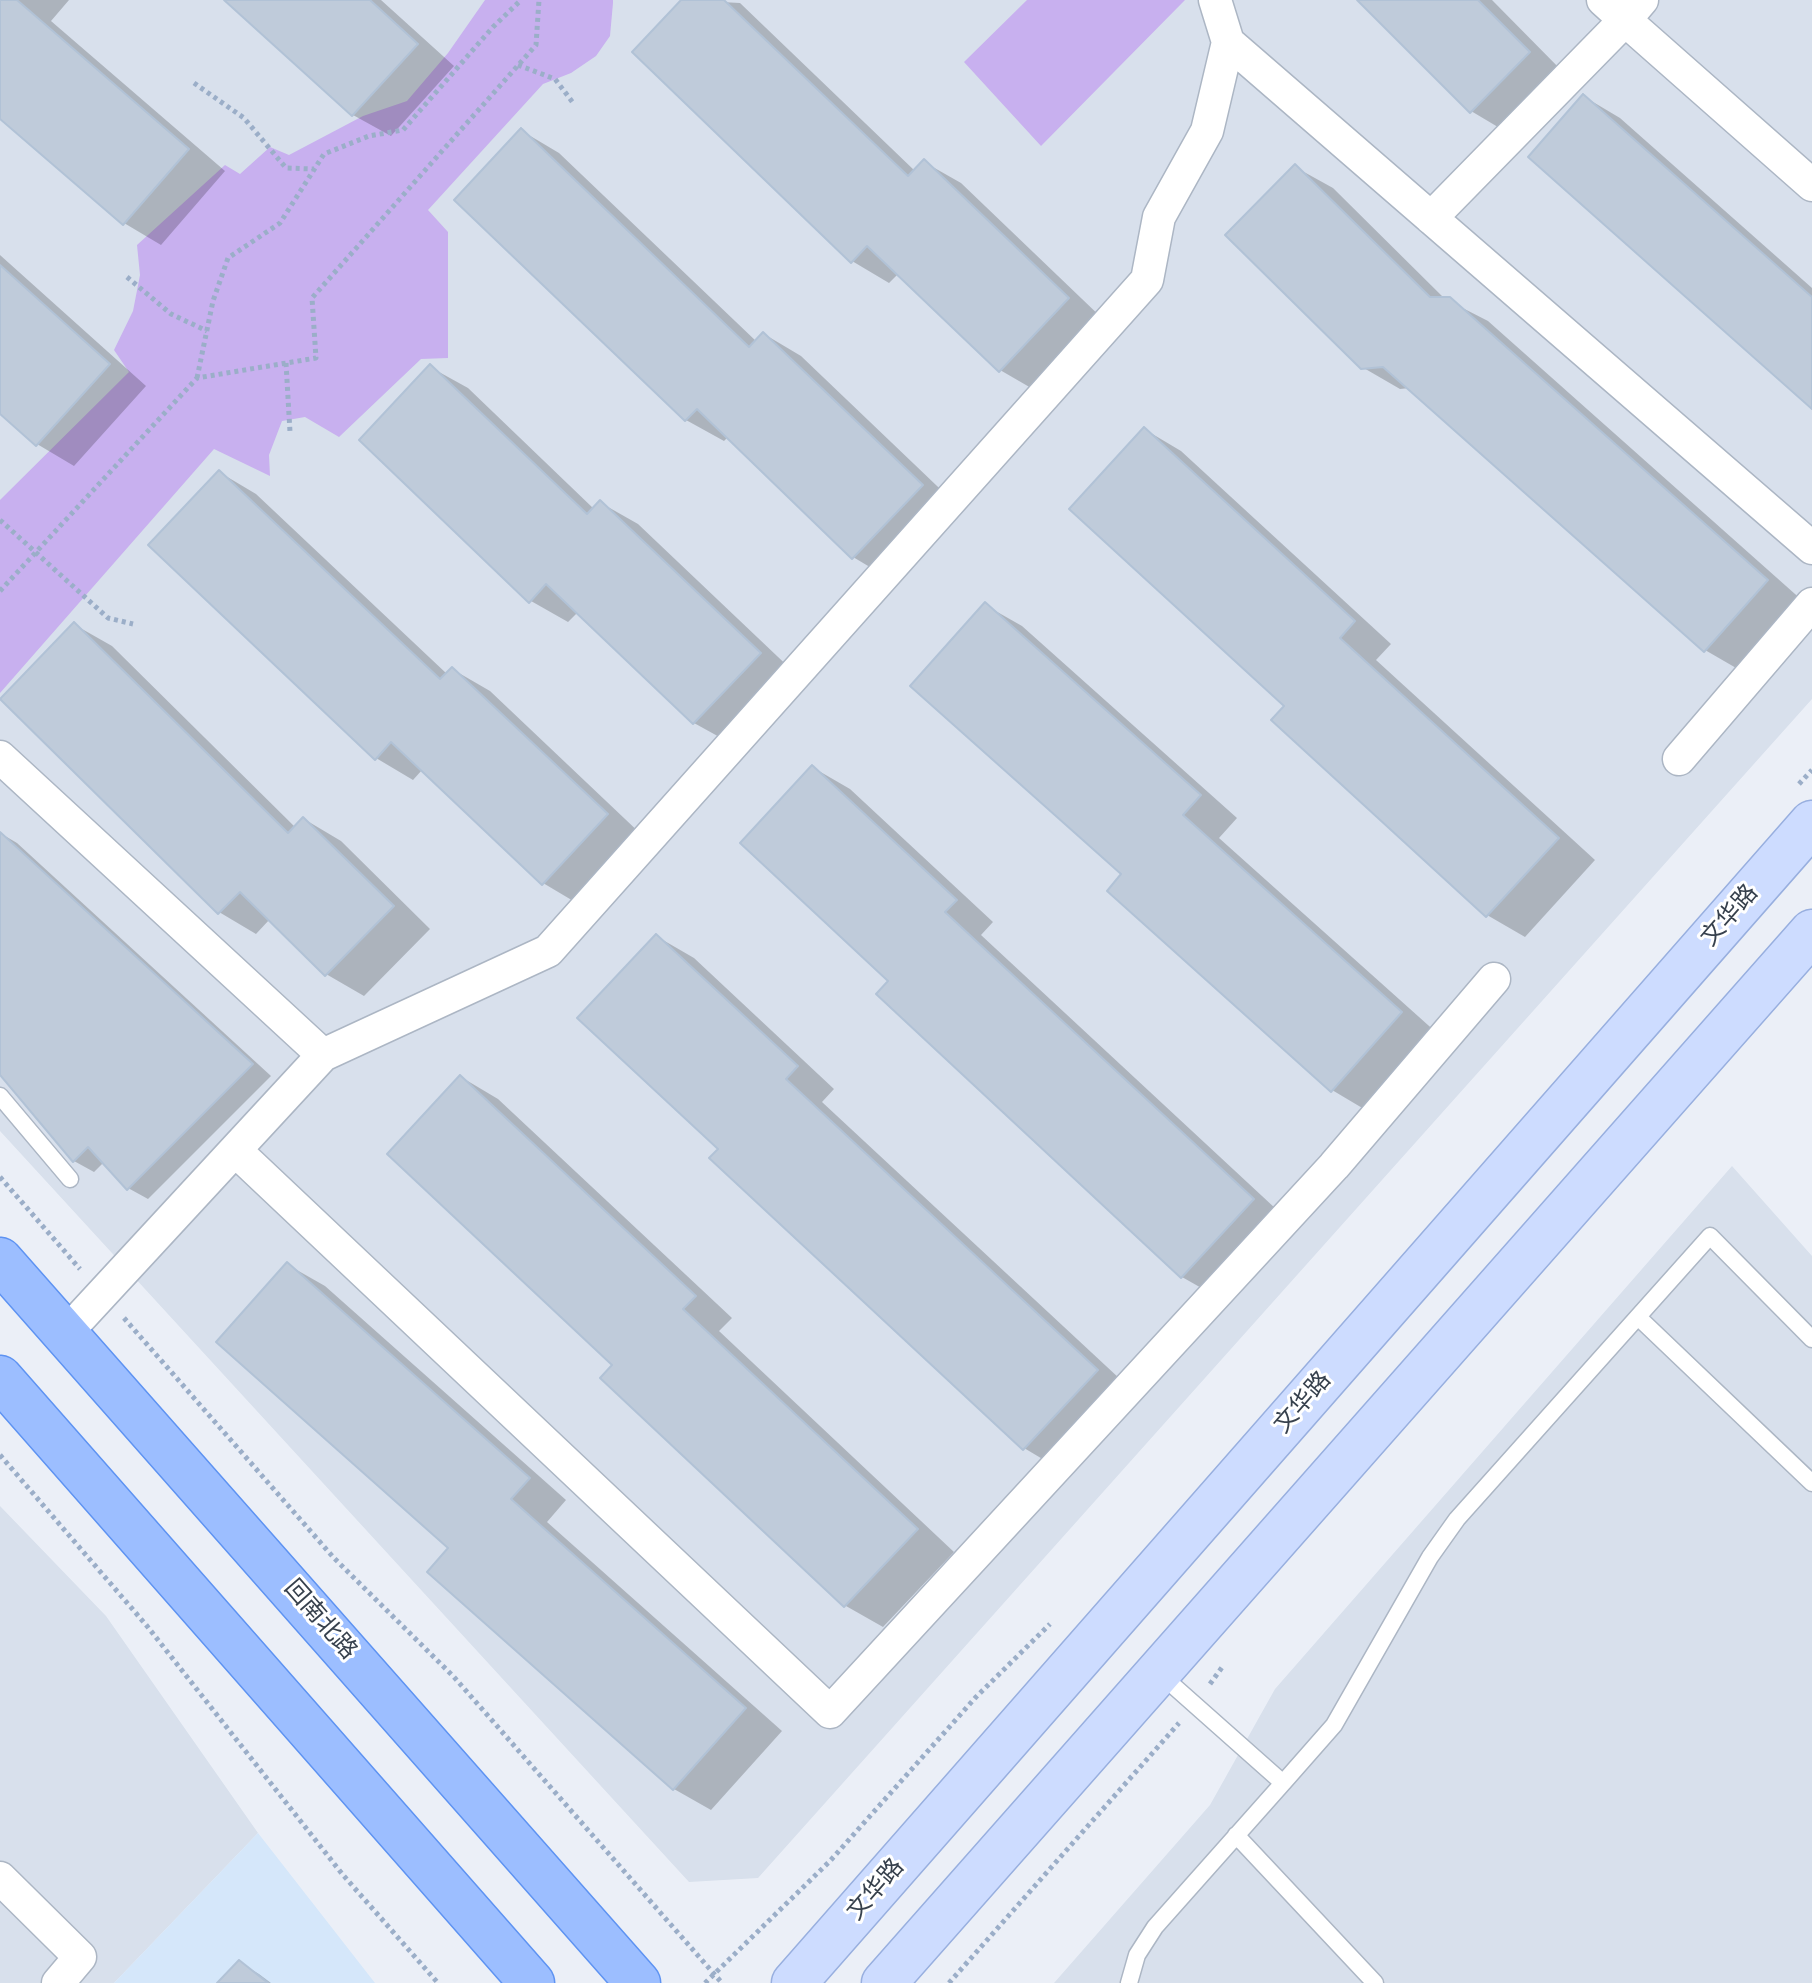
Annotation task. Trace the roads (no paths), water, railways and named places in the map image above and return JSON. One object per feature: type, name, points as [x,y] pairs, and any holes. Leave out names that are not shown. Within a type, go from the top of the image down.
[{"type":"main road","name":"回南北路","points":[[0,1260],[638,1983]]},
{"type":"main road","points":[[0,1378],[532,1983]]},
{"type":"street","points":[[66,1333],[323,1055],[548,951],[653,837],[1147,280],[1159,217],[1207,131],[1228,42],[1215,0]]},
{"type":"street","points":[[1431,218],[1623,7],[1812,185]]},
{"type":"street","points":[[1228,42],[1812,548]]},
{"type":"street","points":[[1679,759],[1812,604]]},
{"type":"street","points":[[0,757],[323,1055]]},
{"type":"street","name":"文华路","points":[[794,1983],[1812,823]]},
{"type":"street","points":[[884,1983],[1812,932]]},
{"type":"street","points":[[236,1151],[830,1712],[1334,1166],[1494,979]]},
{"type":"street","points":[[0,1878],[80,1957],[58,1983]]},
{"type":"lane","points":[[0,1096],[70,1179]]},
{"type":"lane","points":[[1129,1983],[1137,1955],[1155,1927],[1334,1725],[1430,1557],[1457,1519],[1710,1236],[1812,1339]]},
{"type":"lane","points":[[1638,1317],[1812,1483]]},
{"type":"lane","points":[[1158,1672],[1283,1783]]},
{"type":"lane","points":[[1236,1835],[1375,1983]]}]
